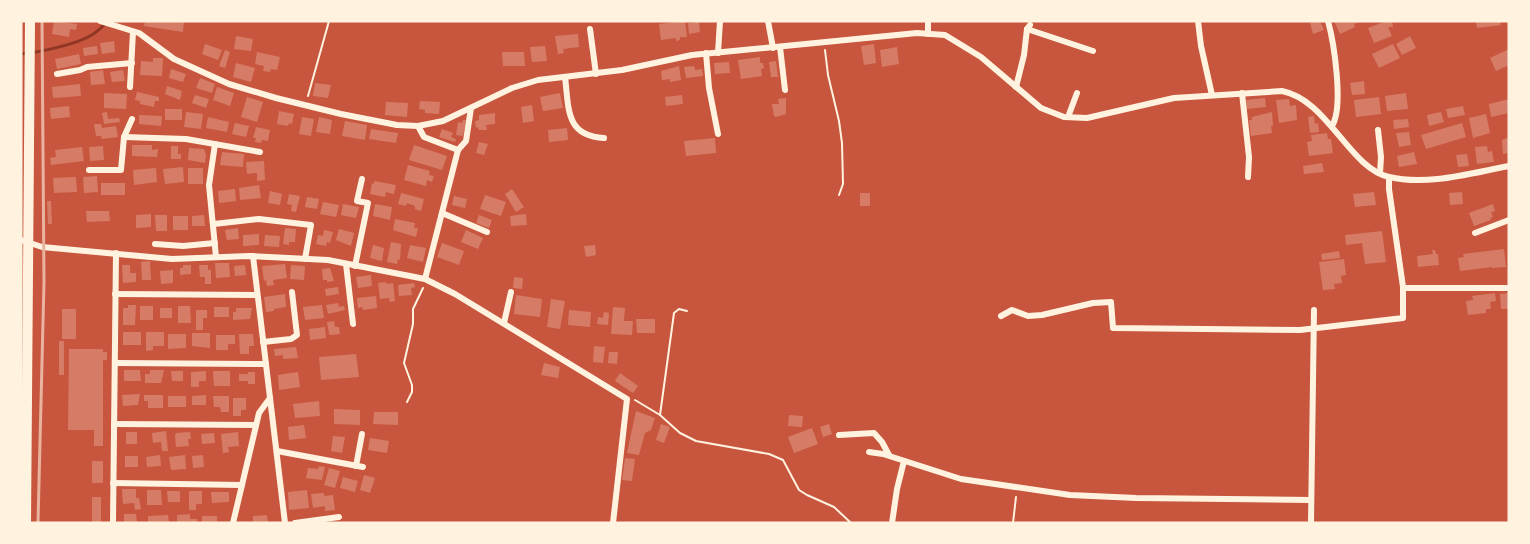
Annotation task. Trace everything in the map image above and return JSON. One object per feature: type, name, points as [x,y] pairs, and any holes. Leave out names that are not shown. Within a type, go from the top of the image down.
[{"type":"main road","points":[[25,523],[25,109],[30,21]]},
{"type":"street","points":[[100,21],[139,33],[174,59],[229,84],[305,105],[397,125],[418,126],[443,121],[512,88],[538,80],[596,74],[706,53],[917,33],[945,35],[981,57],[1041,108],[1068,117],[1087,117],[1174,98],[1242,93],[1290,93],[1304,100],[1332,126],[1354,152],[1380,173],[1389,177],[1427,179],[1509,166]]},
{"type":"street","points":[[718,52],[720,21]]},
{"type":"street","points":[[768,21],[786,90]]},
{"type":"street","points":[[928,21],[928,34]]},
{"type":"street","points":[[1198,21],[1212,95]]},
{"type":"street","points":[[1328,21],[1336,67],[1337,112],[1332,126]]},
{"type":"street","points":[[1016,87],[1029,27],[1093,51]]},
{"type":"street","points":[[590,29],[596,74]]},
{"type":"street","points":[[130,87],[133,32]]},
{"type":"street","points":[[706,53],[718,134]]},
{"type":"street","points":[[57,74],[87,67],[132,63]]},
{"type":"street","points":[[565,77],[573,124],[585,135],[604,138]]},
{"type":"street","points":[[1068,117],[1077,93]]},
{"type":"street","points":[[1242,93],[1249,157],[1248,177]]},
{"type":"street","points":[[425,279],[458,150],[466,141],[471,108]]},
{"type":"street","points":[[88,170],[121,170],[124,137],[132,119]]},
{"type":"street","points":[[418,126],[424,137],[458,150]]},
{"type":"street","points":[[1378,130],[1380,173]]},
{"type":"street","points":[[124,137],[169,137],[260,152]]},
{"type":"street","points":[[215,144],[209,185],[216,257]]},
{"type":"street","points":[[1001,316],[1012,310],[1028,316],[1042,315],[1093,303],[1111,302],[1113,328],[1313,329],[1403,318],[1403,288],[1389,177]]},
{"type":"street","points":[[355,266],[368,203],[357,201],[362,179]]},
{"type":"street","points":[[442,213],[487,232]]},
{"type":"street","points":[[214,224],[259,219],[311,225],[305,259]]},
{"type":"street","points":[[1475,233],[1509,220]]},
{"type":"street","points":[[24,240],[42,247],[172,259],[252,256],[305,259],[346,264],[425,279],[504,323],[627,399],[613,523]]},
{"type":"street","points":[[155,244],[183,246],[215,243]]},
{"type":"street","points":[[113,523],[116,253]]},
{"type":"street","points":[[252,256],[285,523]]},
{"type":"street","points":[[346,264],[353,324]]},
{"type":"street","points":[[1403,288],[1509,288]]},
{"type":"street","points":[[263,342],[291,339],[297,335],[292,292]]},
{"type":"street","points":[[504,323],[511,292]]},
{"type":"street","points":[[115,294],[257,295]]},
{"type":"street","points":[[1311,523],[1314,310]]},
{"type":"street","points":[[115,363],[266,364]]},
{"type":"street","points":[[233,523],[259,413],[270,397]]},
{"type":"street","points":[[114,424],[256,425]]},
{"type":"street","points":[[839,435],[874,433],[882,441],[889,455]]},
{"type":"street","points":[[277,451],[359,467],[362,434]]},
{"type":"street","points":[[869,452],[889,455],[961,479],[1018,488],[1103,497],[1311,500]]},
{"type":"street","points":[[892,523],[904,461]]},
{"type":"street","points":[[114,483],[242,485]]},
{"type":"street","points":[[295,523],[339,517]]},
{"type":"path","points":[[305,105],[329,21]]},
{"type":"path","points":[[825,43],[828,75],[842,143],[843,184],[839,195]]},
{"type":"path","points":[[407,402],[412,392],[412,385],[404,363],[413,324],[413,309],[425,279]]},
{"type":"path","points":[[660,415],[674,313],[680,309],[687,311]]},
{"type":"path","points":[[627,399],[640,402],[660,415],[680,433],[696,441],[769,454],[783,460],[799,490],[834,507],[851,523]]},
{"type":"path","points":[[1013,523],[1018,488]]},
{"type":"building","points":[[54,21],[77,24],[76,30],[70,29],[69,37],[52,34]]},
{"type":"building","points":[[145,21],[184,21],[183,32],[144,26]]},
{"type":"building","points":[[685,21],[687,37],[680,37],[680,40],[676,41],[676,38],[661,40],[659,24]]},
{"type":"building","points":[[1320,21],[1324,30],[1313,34],[1310,23]]},
{"type":"building","points":[[1334,21],[1363,21],[1354,24],[1355,27],[1340,34]]},
{"type":"building","points":[[1392,21],[1393,27],[1388,27],[1392,36],[1374,43],[1368,28]]},
{"type":"building","points":[[1476,21],[1500,21],[1501,25],[1477,28]]},
{"type":"building","points":[[699,22],[700,32],[689,34],[688,23]]},
{"type":"building","points":[[578,34],[579,47],[563,49],[564,53],[558,54],[555,36]]},
{"type":"building","points":[[236,36],[253,39],[251,51],[234,49]]},
{"type":"building","points":[[1410,36],[1416,48],[1402,55],[1396,44]]},
{"type":"building","points":[[114,41],[115,52],[102,54],[100,43]]},
{"type":"building","points":[[205,44],[222,50],[218,60],[202,54]]},
{"type":"building","points":[[874,44],[876,63],[864,65],[861,46]]},
{"type":"building","points":[[1393,44],[1400,58],[1379,68],[1372,54]]},
{"type":"building","points":[[97,46],[98,54],[84,56],[83,48]]},
{"type":"building","points":[[545,46],[547,61],[532,62],[530,47]]},
{"type":"building","points":[[897,47],[899,64],[882,67],[880,50]]},
{"type":"building","points":[[1509,49],[1509,65],[1496,71],[1490,58]]},
{"type":"building","points":[[225,50],[230,52],[225,68],[219,66]]},
{"type":"building","points":[[257,52],[280,57],[277,70],[263,71],[264,66],[255,64]]},
{"type":"building","points":[[502,52],[524,52],[525,66],[503,66]]},
{"type":"building","points":[[79,54],[81,64],[57,69],[55,59]]},
{"type":"building","points":[[760,57],[760,63],[763,63],[764,68],[761,69],[762,76],[741,79],[738,60]]},
{"type":"building","points":[[153,58],[163,58],[162,76],[140,75],[141,61],[153,62]]},
{"type":"building","points":[[776,61],[778,77],[771,77],[769,62]]},
{"type":"building","points":[[729,62],[730,73],[715,74],[714,63]]},
{"type":"building","points":[[236,63],[255,68],[251,82],[233,77]]},
{"type":"building","points":[[679,66],[681,80],[670,82],[670,79],[662,80],[661,71]]},
{"type":"building","points":[[694,66],[695,70],[702,69],[703,76],[686,78],[684,67]]},
{"type":"building","points":[[171,69],[186,74],[183,82],[169,78]]},
{"type":"building","points":[[103,70],[105,84],[91,85],[90,72]]},
{"type":"building","points":[[123,70],[125,81],[112,82],[110,72]]},
{"type":"building","points":[[200,78],[215,84],[212,93],[196,88]]},
{"type":"building","points":[[1364,81],[1365,94],[1352,95],[1350,83]]},
{"type":"building","points":[[315,83],[331,85],[328,98],[313,96]]},
{"type":"building","points":[[80,84],[81,96],[53,98],[52,87]]},
{"type":"building","points":[[167,86],[182,91],[180,100],[165,94]]},
{"type":"building","points":[[217,87],[234,93],[230,106],[213,100]]},
{"type":"building","points":[[137,92],[159,97],[159,101],[155,101],[154,107],[140,104],[140,101],[135,100]]},
{"type":"building","points":[[104,93],[127,94],[126,109],[104,108]]},
{"type":"building","points":[[560,93],[563,108],[543,111],[540,97]]},
{"type":"building","points":[[1406,93],[1408,109],[1387,111],[1385,96]]},
{"type":"building","points":[[195,95],[209,99],[206,108],[192,103]]},
{"type":"building","points":[[682,95],[683,104],[666,106],[665,97]]},
{"type":"building","points":[[247,97],[263,102],[257,122],[241,117]]},
{"type":"building","points":[[1379,97],[1381,114],[1356,117],[1354,100]]},
{"type":"building","points":[[786,98],[786,114],[774,116],[772,104],[779,104],[778,99]]},
{"type":"building","points":[[1265,98],[1266,107],[1247,109],[1246,100]]},
{"type":"building","points":[[1289,99],[1290,106],[1296,105],[1297,120],[1279,123],[1276,100]]},
{"type":"building","points":[[1509,99],[1509,113],[1491,117],[1489,104]]},
{"type":"building","points":[[420,101],[440,102],[439,114],[425,113],[425,110],[419,109]]},
{"type":"building","points":[[386,102],[408,103],[407,117],[385,115]]},
{"type":"building","points":[[532,105],[534,121],[523,123],[521,107]]},
{"type":"building","points":[[69,106],[70,117],[51,119],[50,108]]},
{"type":"building","points":[[1463,106],[1465,115],[1448,118],[1446,109]]},
{"type":"building","points":[[165,109],[182,109],[182,120],[165,120]]},
{"type":"building","points":[[279,111],[294,114],[292,124],[289,123],[288,126],[277,124]]},
{"type":"building","points":[[107,112],[108,119],[119,118],[120,122],[104,124],[102,113]]},
{"type":"building","points":[[186,112],[203,114],[201,129],[184,127]]},
{"type":"building","points":[[1272,112],[1272,133],[1251,136],[1249,120],[1252,120],[1252,117]]},
{"type":"building","points":[[1441,112],[1444,122],[1429,126],[1427,115]]},
{"type":"building","points":[[495,113],[495,124],[486,125],[487,130],[476,128],[475,121],[479,120],[479,115]]},
{"type":"building","points":[[1486,114],[1490,133],[1473,138],[1469,118]]},
{"type":"building","points":[[139,115],[162,116],[161,126],[139,124]]},
{"type":"building","points":[[1314,116],[1319,132],[1310,133],[1308,117]]},
{"type":"building","points":[[208,117],[229,122],[227,132],[206,128]]},
{"type":"building","points":[[302,117],[314,119],[311,136],[299,134]]},
{"type":"building","points":[[319,117],[332,120],[330,134],[316,132]]},
{"type":"building","points":[[1408,119],[1409,127],[1394,129],[1393,120]]},
{"type":"building","points":[[466,120],[463,136],[456,135],[458,122],[462,123]]},
{"type":"building","points":[[345,121],[367,125],[365,140],[342,136]]},
{"type":"building","points":[[235,123],[249,126],[246,137],[232,134]]},
{"type":"building","points":[[1462,123],[1466,137],[1426,149],[1421,135]]},
{"type":"building","points":[[94,124],[101,124],[102,128],[116,126],[118,137],[102,139],[101,136],[96,136]]},
{"type":"building","points":[[256,127],[270,130],[268,141],[255,142],[256,138],[253,138]]},
{"type":"building","points":[[567,128],[568,140],[549,142],[548,130]]},
{"type":"building","points":[[371,129],[398,133],[396,143],[369,139]]},
{"type":"building","points":[[442,129],[453,133],[451,137],[456,139],[455,142],[439,137]]},
{"type":"building","points":[[1409,132],[1411,145],[1399,147],[1396,133]]},
{"type":"building","points":[[1327,133],[1328,139],[1331,139],[1333,153],[1309,156],[1307,142],[1312,141],[1311,135]]},
{"type":"building","points":[[1509,137],[1509,153],[1503,154],[1502,140]]},
{"type":"building","points":[[715,138],[716,153],[686,156],[684,141]]},
{"type":"building","points":[[479,142],[488,144],[484,155],[476,153]]},
{"type":"building","points":[[132,145],[152,145],[152,150],[158,149],[157,157],[132,156]]},
{"type":"building","points":[[414,145],[447,156],[442,170],[409,160]]},
{"type":"building","points":[[103,146],[104,160],[90,161],[89,147]]},
{"type":"building","points":[[171,146],[178,146],[181,159],[171,159]]},
{"type":"building","points":[[1487,146],[1488,152],[1492,151],[1494,162],[1477,164],[1475,147]]},
{"type":"building","points":[[82,147],[84,161],[51,165],[50,158],[56,157],[55,150]]},
{"type":"building","points":[[189,148],[204,149],[205,163],[188,160]]},
{"type":"building","points":[[222,152],[244,154],[243,167],[220,165]]},
{"type":"building","points":[[1414,152],[1417,164],[1399,167],[1397,156]]},
{"type":"building","points":[[1467,154],[1469,166],[1458,167],[1456,155]]},
{"type":"building","points":[[264,161],[265,180],[257,181],[257,173],[247,174],[246,162]]},
{"type":"building","points":[[1322,163],[1324,172],[1304,174],[1303,166]]},
{"type":"building","points":[[408,165],[430,171],[429,175],[434,176],[432,182],[427,180],[426,186],[404,180]]},
{"type":"building","points":[[183,167],[184,182],[165,184],[163,169]]},
{"type":"building","points":[[156,168],[157,182],[134,185],[133,170]]},
{"type":"building","points":[[188,168],[203,168],[203,184],[188,184]]},
{"type":"building","points":[[97,176],[98,192],[84,193],[83,177]]},
{"type":"building","points":[[76,177],[77,192],[54,193],[53,178]]},
{"type":"building","points":[[374,181],[396,185],[394,194],[386,192],[385,197],[370,194]]},
{"type":"building","points":[[101,183],[125,183],[125,195],[101,195]]},
{"type":"building","points":[[259,185],[261,198],[240,200],[239,188]]},
{"type":"building","points":[[235,189],[236,201],[219,203],[218,191]]},
{"type":"building","points":[[512,189],[524,207],[516,212],[505,194]]},
{"type":"building","points":[[270,191],[282,194],[280,205],[268,203]]},
{"type":"building","points":[[1374,192],[1376,205],[1355,207],[1353,194]]},
{"type":"building","points":[[1462,192],[1463,204],[1450,205],[1449,193]]},
{"type":"building","points":[[401,193],[424,199],[421,211],[407,203],[406,206],[398,204]]},
{"type":"building","points":[[860,193],[870,193],[870,206],[860,206]]},
{"type":"building","points":[[289,194],[300,196],[296,212],[291,211],[292,205],[287,204]]},
{"type":"building","points":[[485,195],[506,202],[501,216],[480,209]]},
{"type":"building","points":[[454,196],[467,199],[465,208],[452,205]]},
{"type":"building","points":[[307,197],[319,199],[317,209],[305,207]]},
{"type":"building","points":[[47,201],[51,201],[52,224],[48,224]]},
{"type":"building","points":[[323,202],[339,205],[336,217],[320,214]]},
{"type":"building","points":[[343,204],[359,207],[356,218],[341,215]]},
{"type":"building","points":[[375,204],[392,207],[390,220],[373,216]]},
{"type":"building","points":[[1493,204],[1495,211],[1491,212],[1493,217],[1490,218],[1491,220],[1474,226],[1469,213]]},
{"type":"building","points":[[86,211],[109,211],[110,221],[87,222]]},
{"type":"building","points":[[151,214],[151,227],[136,228],[136,215]]},
{"type":"building","points":[[526,214],[527,225],[511,226],[510,216]]},
{"type":"building","points":[[155,215],[167,215],[167,231],[156,231]]},
{"type":"building","points":[[204,215],[205,226],[192,226],[192,216]]},
{"type":"building","points":[[479,215],[492,220],[489,228],[476,223]]},
{"type":"building","points":[[173,216],[188,216],[188,230],[173,230]]},
{"type":"building","points":[[395,219],[415,223],[414,228],[418,228],[416,237],[393,230]]},
{"type":"building","points":[[238,228],[239,239],[227,240],[225,230]]},
{"type":"building","points":[[285,228],[296,229],[295,242],[289,242],[289,245],[283,244]]},
{"type":"building","points":[[339,229],[354,233],[351,246],[336,240]]},
{"type":"building","points":[[324,230],[333,232],[330,243],[327,242],[326,246],[316,244],[318,235],[323,236]]},
{"type":"building","points":[[466,230],[483,238],[478,249],[461,242]]},
{"type":"building","points":[[1382,231],[1386,262],[1365,264],[1362,243],[1346,245],[1345,235]]},
{"type":"building","points":[[259,234],[259,245],[243,246],[243,235]]},
{"type":"building","points":[[265,235],[280,236],[279,247],[264,246]]},
{"type":"building","points":[[391,242],[401,244],[400,260],[398,259],[397,264],[387,262]]},
{"type":"building","points":[[442,243],[464,251],[459,265],[437,257]]},
{"type":"building","points":[[373,245],[384,248],[382,261],[370,258]]},
{"type":"building","points":[[410,245],[426,248],[423,262],[407,258]]},
{"type":"building","points":[[595,245],[596,255],[586,257],[584,246]]},
{"type":"building","points":[[1504,249],[1506,267],[1460,271],[1458,258],[1464,257],[1463,254]]},
{"type":"building","points":[[1432,250],[1438,254],[1439,265],[1418,267],[1417,256],[1433,254]]},
{"type":"building","points":[[1339,251],[1340,258],[1322,260],[1321,254]]},
{"type":"building","points":[[1344,259],[1346,275],[1341,276],[1342,283],[1334,284],[1335,289],[1323,290],[1319,262]]},
{"type":"building","points":[[150,261],[151,280],[142,280],[141,262]]},
{"type":"building","points":[[215,263],[229,263],[230,277],[216,278]]},
{"type":"building","points":[[285,264],[287,278],[273,280],[274,285],[267,286],[262,266]]},
{"type":"building","points":[[122,265],[130,265],[130,273],[136,273],[136,282],[123,283]]},
{"type":"building","points":[[183,265],[191,265],[191,274],[180,275],[180,268],[183,268]]},
{"type":"building","points":[[199,265],[208,265],[208,270],[211,270],[211,284],[205,284],[205,277],[200,277]]},
{"type":"building","points":[[245,265],[246,275],[235,276],[234,266]]},
{"type":"building","points":[[291,265],[305,266],[304,280],[290,279]]},
{"type":"building","points":[[330,268],[334,281],[327,282],[323,280],[322,269]]},
{"type":"building","points":[[173,270],[173,283],[161,284],[160,271]]},
{"type":"building","points":[[371,275],[372,286],[358,288],[356,277]]},
{"type":"building","points":[[514,277],[523,278],[522,289],[513,288]]},
{"type":"building","points":[[386,282],[387,284],[393,283],[395,301],[390,302],[389,298],[380,299],[378,283]]},
{"type":"building","points":[[414,283],[415,287],[411,288],[412,295],[399,296],[398,285]]},
{"type":"building","points":[[338,287],[339,294],[326,296],[325,289]]},
{"type":"building","points":[[1495,293],[1496,301],[1490,302],[1491,309],[1486,309],[1486,313],[1468,315],[1466,301],[1473,300],[1472,296]]},
{"type":"building","points":[[1509,293],[1509,309],[1501,309],[1500,294]]},
{"type":"building","points":[[285,294],[286,307],[266,312],[264,297]]},
{"type":"building","points":[[516,295],[542,299],[540,317],[514,314]]},
{"type":"building","points":[[376,296],[377,308],[363,310],[362,307],[358,308],[357,298]]},
{"type":"building","points":[[551,299],[565,301],[560,329],[547,327]]},
{"type":"building","points":[[338,303],[339,307],[344,306],[345,310],[328,314],[326,305]]},
{"type":"building","points":[[128,305],[136,305],[135,325],[123,325],[123,308],[128,308]]},
{"type":"building","points":[[322,305],[324,318],[305,320],[303,307]]},
{"type":"building","points":[[140,306],[153,306],[153,320],[140,320]]},
{"type":"building","points":[[178,306],[190,306],[191,323],[178,323]]},
{"type":"building","points":[[214,307],[229,307],[229,317],[214,317]]},
{"type":"building","points":[[613,307],[625,308],[624,321],[633,321],[632,335],[611,334]]},
{"type":"building","points":[[160,308],[172,308],[172,318],[160,318]]},
{"type":"building","points":[[236,308],[252,308],[250,319],[233,320],[233,312],[236,312]]},
{"type":"building","points":[[62,309],[76,309],[76,339],[62,339]]},
{"type":"building","points":[[196,310],[207,310],[207,318],[203,318],[203,330],[196,330]]},
{"type":"building","points":[[569,310],[591,312],[590,327],[568,325]]},
{"type":"building","points":[[604,312],[609,313],[608,325],[597,324],[598,317],[603,318]]},
{"type":"building","points":[[636,319],[655,319],[655,333],[637,333]]},
{"type":"building","points":[[334,321],[335,327],[339,327],[340,334],[330,335],[327,322]]},
{"type":"building","points":[[325,327],[326,338],[310,340],[309,329]]},
{"type":"building","points":[[123,332],[141,332],[141,345],[123,345]]},
{"type":"building","points":[[146,332],[164,332],[164,346],[153,346],[153,350],[146,351]]},
{"type":"building","points":[[192,333],[210,333],[210,348],[192,346]]},
{"type":"building","points":[[168,334],[186,334],[186,348],[168,349]]},
{"type":"building","points":[[239,334],[253,334],[254,346],[249,346],[249,354],[240,354]]},
{"type":"building","points":[[216,335],[235,335],[235,344],[228,344],[228,350],[216,350]]},
{"type":"building","points":[[59,341],[64,341],[64,375],[59,375]]},
{"type":"building","points":[[594,346],[605,347],[603,363],[593,362]]},
{"type":"building","points":[[296,347],[298,358],[283,359],[283,355],[275,356],[274,349]]},
{"type":"building","points":[[69,349],[103,349],[103,352],[107,352],[107,360],[103,360],[103,446],[94,446],[94,430],[68,430]]},
{"type":"building","points":[[609,352],[618,352],[617,364],[608,363]]},
{"type":"building","points":[[356,354],[359,377],[321,380],[319,357]]},
{"type":"building","points":[[544,363],[560,367],[558,378],[541,375]]},
{"type":"building","points":[[124,370],[140,370],[141,381],[124,381]]},
{"type":"building","points":[[150,370],[164,370],[161,383],[145,383],[145,374],[150,374]]},
{"type":"building","points":[[171,371],[183,371],[183,381],[172,381]]},
{"type":"building","points":[[206,371],[206,381],[199,381],[199,387],[191,387],[191,372]]},
{"type":"building","points":[[213,371],[230,371],[230,386],[214,386]]},
{"type":"building","points":[[248,372],[255,372],[255,384],[239,381],[239,374],[248,374]]},
{"type":"building","points":[[298,372],[300,387],[279,390],[278,375]]},
{"type":"building","points":[[620,373],[638,386],[633,393],[615,381]]},
{"type":"building","points":[[140,394],[138,405],[123,406],[122,395]]},
{"type":"building","points":[[144,395],[163,395],[163,408],[148,408],[148,401],[144,401]]},
{"type":"building","points":[[206,395],[206,405],[192,405],[192,396]]},
{"type":"building","points":[[168,396],[186,396],[186,407],[168,407]]},
{"type":"building","points":[[213,396],[229,396],[229,412],[221,412],[220,407],[214,407]]},
{"type":"building","points":[[233,398],[246,398],[246,410],[241,410],[241,416],[233,416]]},
{"type":"building","points":[[319,401],[320,416],[295,418],[293,404]]},
{"type":"building","points":[[334,409],[360,410],[360,425],[334,424]]},
{"type":"building","points":[[636,411],[655,418],[651,430],[645,433],[639,455],[627,453]]},
{"type":"building","points":[[374,412],[398,412],[398,425],[373,424]]},
{"type":"building","points":[[789,415],[803,416],[802,427],[788,426]]},
{"type":"building","points":[[661,424],[670,427],[664,443],[656,440]]},
{"type":"building","points":[[829,424],[832,434],[823,437],[820,427]]},
{"type":"building","points":[[304,425],[306,438],[289,440],[288,427]]},
{"type":"building","points":[[812,428],[818,444],[794,453],[788,437]]},
{"type":"building","points":[[166,431],[168,451],[162,451],[161,442],[153,443],[152,433]]},
{"type":"building","points":[[126,432],[137,432],[137,444],[126,444]]},
{"type":"building","points":[[190,432],[189,446],[176,447],[176,433]]},
{"type":"building","points":[[238,432],[239,446],[228,447],[229,452],[223,453],[221,434]]},
{"type":"building","points":[[214,433],[215,443],[202,444],[201,434]]},
{"type":"building","points":[[333,436],[345,437],[342,453],[331,451]]},
{"type":"building","points":[[370,438],[389,441],[387,453],[368,450]]},
{"type":"building","points":[[160,455],[161,466],[147,467],[146,457]]},
{"type":"building","points":[[185,455],[186,469],[171,470],[169,457]]},
{"type":"building","points":[[203,455],[204,467],[193,468],[192,456]]},
{"type":"building","points":[[125,456],[138,456],[138,467],[125,467]]},
{"type":"building","points":[[625,458],[635,459],[632,481],[622,480]]},
{"type":"building","points":[[92,461],[103,461],[103,483],[92,483]]},
{"type":"building","points":[[319,466],[325,467],[322,480],[306,478],[308,468],[318,469]]},
{"type":"building","points":[[329,468],[340,471],[335,488],[324,485]]},
{"type":"building","points":[[364,475],[375,478],[370,493],[360,490]]},
{"type":"building","points":[[343,477],[358,481],[355,492],[340,488]]},
{"type":"building","points":[[122,489],[136,489],[136,498],[139,498],[141,509],[135,510],[134,503],[123,504]]},
{"type":"building","points":[[147,490],[161,490],[162,505],[147,505]]},
{"type":"building","points":[[307,490],[309,508],[289,510],[288,492]]},
{"type":"building","points":[[167,491],[180,491],[180,502],[168,502]]},
{"type":"building","points":[[189,491],[202,491],[202,504],[196,504],[196,510],[189,510]]},
{"type":"building","points":[[211,492],[229,492],[229,502],[212,503]]},
{"type":"building","points":[[324,493],[324,496],[333,495],[335,510],[325,511],[325,506],[313,508],[311,494]]},
{"type":"building","points":[[92,497],[101,497],[101,523],[92,523]]},
{"type":"building","points":[[124,514],[136,514],[137,523],[124,523]]},
{"type":"building","points":[[190,514],[190,519],[197,519],[197,523],[177,523],[177,515]]},
{"type":"building","points":[[168,515],[169,523],[148,523],[148,516]]},
{"type":"building","points":[[267,515],[268,523],[253,523],[253,516]]},
{"type":"building","points":[[202,516],[217,516],[217,523],[202,523]]},
{"type":"waterway","points":[[21,54],[75,42],[92,35],[105,24]]},
{"type":"railway","points":[[38,523],[44,282],[42,21]]}]
